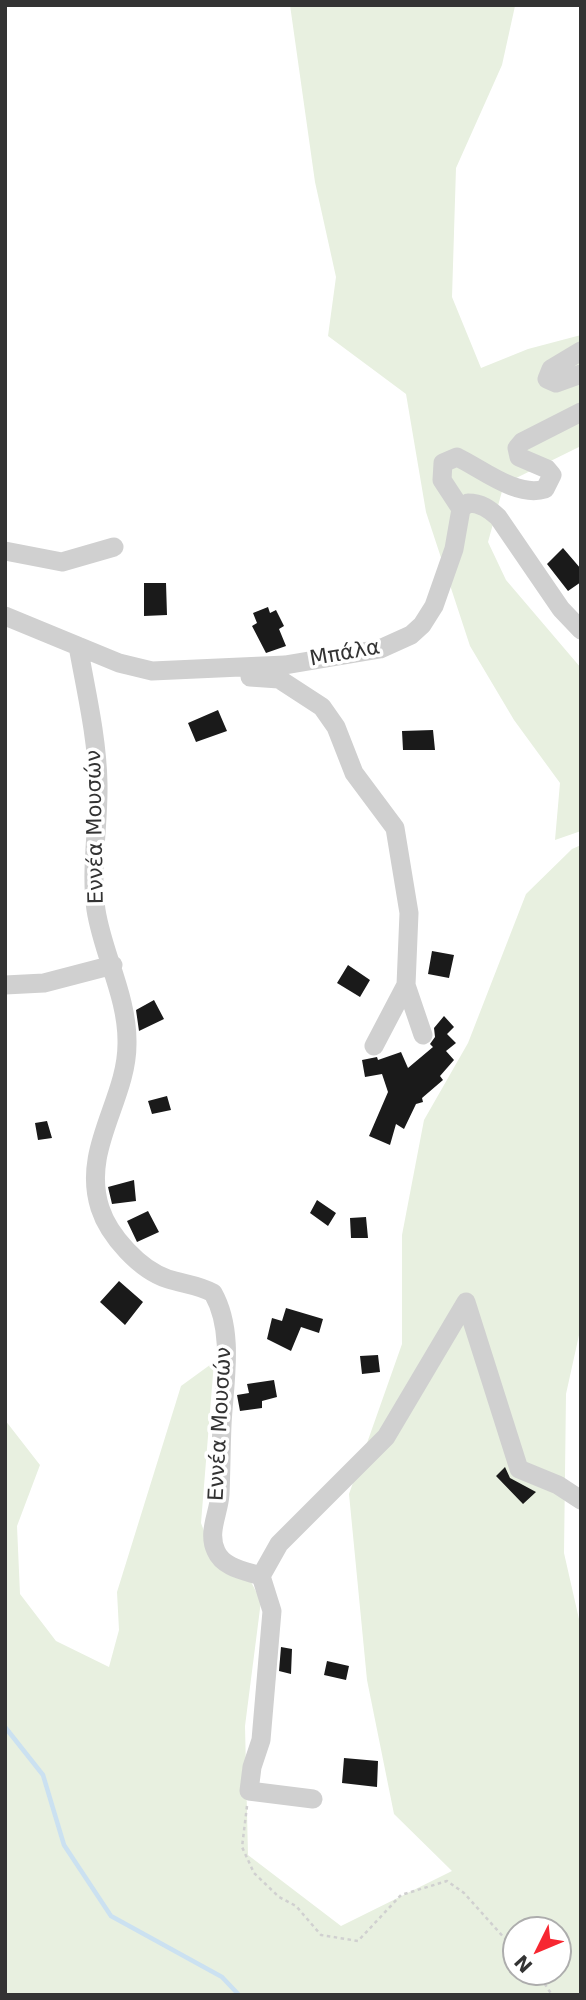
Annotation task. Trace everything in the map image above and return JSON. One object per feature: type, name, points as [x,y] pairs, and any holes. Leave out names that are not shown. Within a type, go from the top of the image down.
[{"type":"street","points":[[581,351],[551,369],[547,379],[556,383],[581,374]]},
{"type":"street","points":[[581,412],[522,442],[517,448],[519,457],[547,469],[552,475],[545,489],[535,492],[522,491],[457,457],[443,463],[442,480],[461,509],[468,503],[475,503],[487,507],[498,517],[561,609],[581,629]]},
{"type":"street","name":"Μπάλα","points":[[5,616],[119,663],[152,671],[285,665],[380,649],[396,643],[422,625],[434,606],[454,549],[461,509]]},
{"type":"street","points":[[5,551],[62,562],[114,547]]},
{"type":"street","name":"Εννέα Μουσών","points":[[78,646],[92,720],[98,778],[96,911],[126,1020],[127,1043],[124,1069],[97,1152],[96,1184],[100,1209],[111,1230],[148,1268],[166,1279],[204,1288],[214,1293],[220,1304],[226,1345],[220,1496],[212,1532],[215,1550],[221,1560],[261,1576]]},
{"type":"street","points":[[152,671],[184,679],[262,676],[279,679],[322,706],[336,727],[355,773],[395,828],[409,913],[407,985],[423,1035]]},
{"type":"street","points":[[5,985],[44,983],[113,965]]},
{"type":"street","points":[[373,1046],[407,985]]},
{"type":"street","points":[[313,1799],[249,1791],[252,1767],[261,1740],[272,1611],[261,1576],[279,1544],[386,1437],[466,1302],[519,1469],[558,1485],[581,1500]]},
{"type":"path","points":[[249,1791],[243,1847],[254,1873],[279,1897],[296,1906],[321,1935],[358,1941],[401,1895],[447,1881],[464,1893],[502,1935]]},
{"type":"green space","points":[[290,5],[515,6],[502,65],[456,168],[452,297],[481,368],[528,349],[581,335],[581,446],[504,484],[488,542],[506,580],[581,668],[581,831],[555,840],[560,783],[514,720],[470,646],[426,512],[406,394],[328,336],[336,277],[315,182]]},
{"type":"green space","points":[[581,845],[581,1326],[566,1394],[564,1553],[581,1628],[581,1995],[5,1995],[5,1420],[40,1465],[17,1526],[20,1594],[56,1641],[109,1667],[119,1630],[117,1592],[181,1386],[214,1362],[201,1523],[217,1566],[249,1578],[261,1601],[245,1726],[248,1855],[341,1926],[452,1871],[394,1814],[367,1680],[349,1494],[402,1344],[402,1235],[424,1120],[468,1043],[526,894],[572,849]]},
{"type":"building","points":[[563,548],[581,569],[581,582],[568,591],[547,564]]},
{"type":"building","points":[[144,583],[166,583],[167,615],[144,616]]},
{"type":"building","points":[[268,607],[270,613],[276,610],[284,626],[279,629],[286,646],[266,653],[252,626],[257,623],[253,613]]},
{"type":"building","points":[[218,710],[227,731],[196,742],[188,723]]},
{"type":"building","points":[[433,730],[435,750],[403,750],[402,731]]},
{"type":"building","points":[[432,951],[454,955],[449,978],[428,974]]},
{"type":"building","points":[[348,965],[370,980],[360,997],[337,983]]},
{"type":"building","points":[[154,1000],[164,1019],[139,1031],[136,1010]]},
{"type":"building","points":[[444,1016],[454,1027],[447,1034],[456,1043],[446,1051],[454,1060],[440,1076],[443,1080],[422,1098],[423,1102],[416,1104],[404,1129],[396,1124],[390,1145],[369,1136],[388,1092],[382,1074],[365,1077],[362,1060],[377,1057],[378,1060],[401,1052],[408,1068],[433,1047],[430,1044],[435,1037],[434,1028]]},
{"type":"building","points":[[167,1096],[171,1110],[152,1114],[148,1101]]},
{"type":"building","points":[[47,1121],[52,1138],[38,1140],[35,1123]]},
{"type":"building","points":[[134,1180],[136,1201],[112,1204],[108,1187]]},
{"type":"building","points":[[317,1200],[336,1213],[328,1226],[310,1213]]},
{"type":"building","points":[[148,1211],[159,1232],[137,1242],[127,1221]]},
{"type":"building","points":[[366,1217],[368,1238],[351,1238],[350,1218]]},
{"type":"building","points":[[119,1281],[143,1302],[125,1325],[100,1302]]},
{"type":"building","points":[[286,1308],[323,1319],[319,1333],[301,1327],[291,1351],[267,1339],[272,1318],[282,1321]]},
{"type":"building","points":[[378,1355],[380,1372],[362,1374],[360,1356]]},
{"type":"building","points":[[274,1380],[277,1397],[262,1401],[262,1408],[240,1411],[237,1395],[249,1393],[247,1384]]},
{"type":"building","points":[[505,1467],[510,1478],[536,1492],[523,1504],[496,1476]]},
{"type":"building","points":[[281,1647],[292,1649],[291,1674],[279,1671]]},
{"type":"building","points":[[327,1661],[349,1666],[346,1680],[324,1675]]},
{"type":"building","points":[[344,1758],[378,1761],[377,1787],[342,1783]]},
{"type":"waterway","points":[[5,1727],[43,1775],[64,1845],[111,1916],[222,1977],[239,1995]]}]
